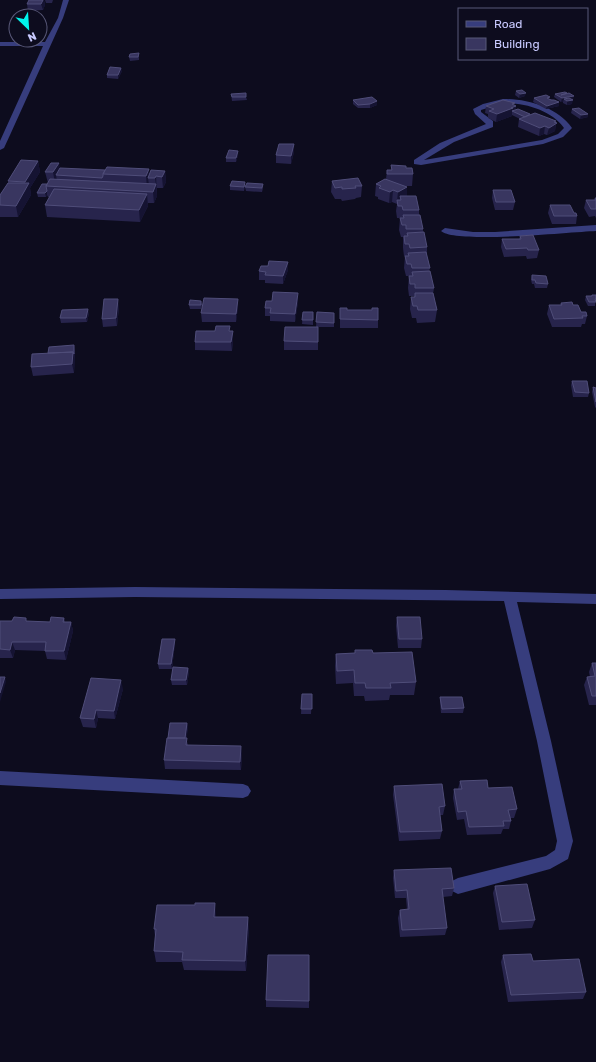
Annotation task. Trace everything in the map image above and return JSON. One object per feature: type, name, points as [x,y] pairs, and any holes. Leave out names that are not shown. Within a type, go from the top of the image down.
[{"type":"street","points":[[48,44],[64,12],[66,0]]},
{"type":"street","points":[[0,148],[24,100],[46,48]]},
{"type":"street","points":[[499,101],[521,101],[532,104],[564,122],[568,128],[565,133],[557,138],[543,142],[419,163],[430,151],[445,143],[490,125],[490,123],[477,113],[477,109],[499,101]]},
{"type":"street","points":[[445,231],[473,235],[496,235],[596,228]]},
{"type":"street","points":[[0,594],[135,592],[509,596],[596,599]]},
{"type":"street","points":[[458,886],[550,862],[562,854],[565,841],[544,741],[509,596]]},
{"type":"street","points":[[0,778],[243,791]]},
{"type":"building","points":[[29,0],[43,0],[41,4],[27,4]]},
{"type":"building","points":[[139,53],[138,57],[129,57],[130,54]]},
{"type":"building","points":[[110,67],[121,68],[118,75],[107,75]]},
{"type":"building","points":[[522,90],[526,93],[520,94],[516,91]]},
{"type":"building","points":[[246,93],[246,97],[232,97],[231,94]]},
{"type":"building","points":[[567,93],[561,95],[569,93],[574,96],[562,98],[555,94]]},
{"type":"building","points":[[546,95],[550,97],[547,98],[559,102],[547,106],[534,98]]},
{"type":"building","points":[[372,97],[377,101],[370,104],[358,105],[353,100]]},
{"type":"building","points":[[569,98],[573,100],[567,101],[564,99]]},
{"type":"building","points":[[503,100],[515,103],[512,104],[516,106],[497,114],[489,111],[494,109],[486,106]]},
{"type":"building","points":[[579,108],[588,114],[581,115],[572,109]]},
{"type":"building","points":[[518,109],[530,114],[525,117],[512,111]]},
{"type":"building","points":[[535,113],[556,121],[554,122],[557,123],[549,128],[545,126],[540,128],[519,119]]},
{"type":"building","points":[[279,144],[294,144],[291,156],[276,155]]},
{"type":"building","points":[[229,150],[238,151],[236,158],[226,158]]},
{"type":"building","points":[[21,160],[38,161],[25,182],[8,181]]},
{"type":"building","points":[[51,163],[59,163],[53,172],[45,172]]},
{"type":"building","points":[[391,165],[412,168],[413,174],[387,174],[387,170],[392,170]]},
{"type":"building","points":[[107,167],[149,169],[146,176],[103,174]]},
{"type":"building","points":[[60,168],[105,170],[102,178],[56,175]]},
{"type":"building","points":[[151,170],[165,171],[162,177],[156,176],[155,178],[148,178]]},
{"type":"building","points":[[358,178],[362,186],[355,186],[356,188],[335,188],[332,181]]},
{"type":"building","points":[[50,179],[156,184],[153,192],[46,186]]},
{"type":"building","points":[[385,179],[407,187],[398,192],[393,190],[390,192],[379,188],[381,186],[376,184]]},
{"type":"building","points":[[232,181],[245,182],[244,187],[230,186]]},
{"type":"building","points":[[8,183],[29,183],[16,206],[0,205],[0,195]]},
{"type":"building","points":[[247,183],[263,184],[262,188],[245,187]]},
{"type":"building","points":[[42,184],[47,184],[47,191],[45,193],[37,193]]},
{"type":"building","points":[[54,189],[147,194],[139,210],[45,205]]},
{"type":"building","points":[[493,190],[511,190],[515,202],[496,202]]},
{"type":"building","points":[[400,196],[416,196],[419,210],[403,210],[402,206],[398,206],[397,200],[401,200]]},
{"type":"building","points":[[586,200],[596,200],[596,209],[591,209]]},
{"type":"building","points":[[550,205],[570,205],[577,216],[554,216]]},
{"type":"building","points":[[403,215],[420,215],[423,229],[406,229],[406,225],[402,225],[400,218],[404,218]]},
{"type":"building","points":[[424,232],[427,247],[410,248],[409,244],[405,244],[404,236],[408,236],[407,233]]},
{"type":"building","points":[[533,235],[539,250],[528,250],[527,248],[506,249],[502,239],[521,239],[520,236]]},
{"type":"building","points":[[426,252],[430,268],[412,268],[411,264],[407,264],[405,256],[409,256],[408,253]]},
{"type":"building","points":[[269,261],[288,262],[283,276],[265,275],[266,272],[259,271],[261,266],[268,266]]},
{"type":"building","points":[[430,271],[434,288],[415,288],[415,284],[410,284],[409,276],[413,276],[412,272]]},
{"type":"building","points":[[532,275],[546,276],[548,284],[536,283],[535,280],[532,280]]},
{"type":"building","points":[[273,292],[298,293],[295,314],[270,313],[271,308],[265,308],[266,301],[272,301]]},
{"type":"building","points":[[415,293],[433,293],[437,310],[418,310],[417,306],[413,306],[411,297],[415,297]]},
{"type":"building","points":[[596,295],[596,302],[589,302],[586,296]]},
{"type":"building","points":[[204,298],[238,299],[236,314],[201,313]]},
{"type":"building","points":[[104,299],[118,299],[116,318],[102,319]]},
{"type":"building","points":[[190,300],[201,301],[201,305],[189,305]]},
{"type":"building","points":[[572,302],[573,305],[578,305],[581,312],[586,312],[587,316],[582,316],[583,318],[554,319],[549,305],[562,305],[561,303]]},
{"type":"building","points":[[340,308],[347,308],[347,310],[372,310],[372,308],[378,308],[378,320],[340,319]]},
{"type":"building","points":[[88,309],[86,318],[60,318],[62,310]]},
{"type":"building","points":[[303,312],[313,312],[313,320],[302,320]]},
{"type":"building","points":[[317,312],[334,313],[334,323],[316,322]]},
{"type":"building","points":[[216,326],[230,326],[229,331],[233,331],[231,342],[195,342],[196,331],[215,331]]},
{"type":"building","points":[[285,327],[318,327],[318,342],[284,341]]},
{"type":"building","points":[[74,345],[74,354],[73,352],[48,353],[49,347]]},
{"type":"building","points":[[73,352],[72,364],[31,367],[32,354]]},
{"type":"building","points":[[572,381],[587,381],[589,393],[575,392]]},
{"type":"building","points":[[593,387],[596,388],[596,402]]},
{"type":"building","points":[[14,617],[26,618],[26,621],[50,622],[51,617],[64,618],[63,622],[71,622],[64,651],[45,651],[46,642],[12,642],[10,650],[0,649],[0,621],[12,621]]},
{"type":"building","points":[[397,617],[420,617],[422,639],[399,639]]},
{"type":"building","points":[[162,639],[175,639],[171,664],[158,664]]},
{"type":"building","points":[[355,650],[372,650],[373,653],[412,652],[416,682],[390,683],[391,688],[366,688],[365,683],[355,683],[354,670],[337,671],[336,654],[355,653]]},
{"type":"building","points":[[592,663],[596,663],[596,696],[592,696],[587,677],[595,676]]},
{"type":"building","points":[[173,667],[188,668],[186,680],[171,680]]},
{"type":"building","points":[[0,677],[5,677],[0,693]]},
{"type":"building","points":[[91,678],[121,680],[114,711],[96,710],[94,719],[80,718]]},
{"type":"building","points":[[302,694],[312,694],[312,709],[301,709]]},
{"type":"building","points":[[440,697],[462,697],[464,708],[442,709]]},
{"type":"building","points":[[170,723],[187,723],[185,738],[168,738]]},
{"type":"building","points":[[167,738],[187,738],[186,745],[241,746],[240,762],[164,760]]},
{"type":"building","points":[[487,780],[488,788],[512,787],[517,809],[508,810],[511,821],[503,821],[504,826],[469,827],[466,811],[458,812],[454,789],[462,789],[460,781]]},
{"type":"building","points":[[442,784],[445,806],[439,807],[442,831],[400,832],[394,786]]},
{"type":"building","points":[[451,868],[454,888],[442,889],[447,928],[402,930],[400,910],[409,909],[407,890],[396,891],[394,870]]},
{"type":"building","points":[[527,884],[535,920],[502,922],[495,886]]},
{"type":"building","points":[[195,903],[215,903],[214,917],[248,917],[245,961],[182,960],[183,952],[154,951],[156,929],[154,929],[157,905],[195,905]]},
{"type":"building","points":[[531,954],[533,961],[579,959],[586,992],[511,995],[503,955]]},
{"type":"building","points":[[268,955],[309,955],[309,1001],[266,1000]]}]
